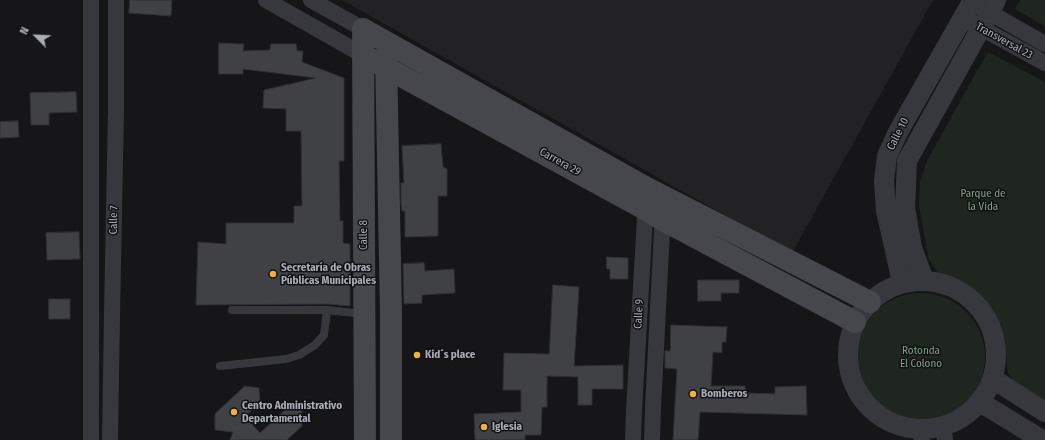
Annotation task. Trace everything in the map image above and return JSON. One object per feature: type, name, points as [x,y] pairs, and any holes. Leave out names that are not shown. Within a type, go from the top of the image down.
[{"type":"main road","name":"Calle 8","points":[[363,30],[365,440]]},
{"type":"main road","name":"Carrera 29","points":[[363,30],[386,42],[855,322]]},
{"type":"main road","points":[[386,42],[391,313],[391,440]]},
{"type":"main road","name":"Carrera 29","points":[[363,55],[655,203],[870,302]]},
{"type":"street","name":"Calle 7","points":[[91,0],[91,440]]},
{"type":"street","name":"Calle 7","points":[[110,440],[116,110],[116,0]]},
{"type":"street","name":"Carrera 29","points":[[266,0],[363,55]]},
{"type":"street","name":"Carrera 29","points":[[311,0],[363,30]]},
{"type":"street","name":"Transversal 23","points":[[969,7],[989,14],[1045,44]]},
{"type":"street","name":"Calle 10","points":[[902,282],[886,210],[884,181],[887,156],[898,132],[969,7]]},
{"type":"street","name":"Transversal 23","points":[[989,14],[1045,64]]},
{"type":"street","name":"Calle 10","points":[[924,280],[912,248],[905,208],[907,161],[989,14]]},
{"type":"street","points":[[92,108],[116,110]]},
{"type":"street","points":[[887,156],[907,161]]},
{"type":"street","name":"Calle 9","points":[[652,440],[655,203]]},
{"type":"street","name":"Calle 9","points":[[633,440],[634,410],[655,203]]},
{"type":"street","points":[[924,280],[947,284],[968,295],[984,312],[994,333],[997,356],[993,379],[980,402],[944,433],[932,429],[921,435],[879,416],[868,406],[858,394],[852,380],[848,366],[848,351],[850,336],[855,322],[870,302],[885,290],[902,282],[924,280]]},
{"type":"street","points":[[364,314],[391,313]]},
{"type":"street","points":[[91,314],[112,315]]},
{"type":"street","points":[[993,379],[1045,412]]},
{"type":"street","points":[[980,402],[1042,440]]},
{"type":"street","points":[[634,410],[653,408]]},
{"type":"lane","points":[[232,310],[327,310],[364,314]]},
{"type":"lane","points":[[220,366],[286,359],[298,355],[314,345],[324,335],[327,310]]},
{"type":"shaded area","points":[[342,0],[933,0],[792,253]]},
{"type":"green space","points":[[1020,0],[1045,0],[1045,26],[1015,9]]},
{"type":"green space","name":"Parque de la Vida","points":[[988,52],[1045,82],[1045,403],[1017,386],[1008,373],[1004,337],[991,309],[971,293],[944,281],[929,260],[919,206],[920,182],[927,161]]},
{"type":"green space","name":"Rotonda El Colono","points":[[927,293],[951,300],[962,307],[971,316],[980,332],[984,344],[984,370],[978,387],[971,398],[962,407],[951,414],[934,420],[915,421],[891,414],[880,407],[871,398],[864,387],[858,370],[857,351],[864,327],[871,316],[880,307],[891,300],[908,294]]},
{"type":"building","points":[[130,0],[172,0],[171,16],[129,13]]},
{"type":"building","points":[[219,43],[244,44],[243,51],[270,50],[271,44],[296,44],[297,51],[303,51],[302,62],[344,78],[344,161],[339,161],[340,221],[343,221],[343,243],[350,244],[350,306],[327,304],[196,305],[198,242],[226,244],[226,223],[294,223],[294,206],[302,206],[301,131],[286,131],[286,109],[263,108],[264,90],[316,78],[243,69],[243,74],[219,74]]},
{"type":"building","points":[[76,92],[77,112],[49,113],[49,125],[31,125],[30,93]]},
{"type":"building","points":[[18,121],[19,137],[0,138],[0,122]]},
{"type":"building","points":[[441,144],[443,167],[447,169],[447,196],[438,196],[438,236],[405,237],[405,211],[402,211],[401,203],[401,183],[404,183],[402,146]]},
{"type":"building","points":[[79,232],[80,259],[47,260],[46,233]]},
{"type":"building","points":[[607,257],[628,258],[628,279],[610,279],[610,269],[607,269]]},
{"type":"building","points":[[424,263],[425,271],[454,269],[455,293],[422,295],[422,303],[404,304],[403,264]]},
{"type":"building","points":[[698,280],[739,280],[739,293],[721,293],[721,301],[698,301]]},
{"type":"building","points":[[553,285],[579,287],[574,366],[623,365],[623,389],[592,389],[592,405],[578,405],[578,377],[547,376],[547,407],[542,407],[541,435],[525,435],[525,440],[475,440],[474,414],[521,412],[521,390],[503,390],[504,353],[549,354]]},
{"type":"building","points":[[49,299],[70,299],[70,319],[49,319]]},
{"type":"building","points":[[671,325],[727,327],[726,342],[722,342],[722,353],[713,352],[711,386],[745,386],[746,393],[775,394],[775,387],[806,386],[807,415],[700,412],[698,440],[673,440],[677,369],[665,368],[665,351],[670,351]]},
{"type":"building","name":"Centro Administrativo Departamental","points":[[245,386],[259,388],[260,403],[245,416],[260,433],[288,407],[302,409],[302,426],[287,440],[230,440],[233,432],[215,430],[215,414]]},
{"type":"place","name":"Secretaría de Obras Públicas Municipales","points":[[273,274]]},
{"type":"place","name":"Kid´s place","points":[[417,355]]},
{"type":"place","name":"Bomberos","points":[[693,394]]},
{"type":"place","name":"Centro Administrativo Departamental","points":[[234,412]]},
{"type":"place","name":"Iglesia","points":[[484,427]]}]
